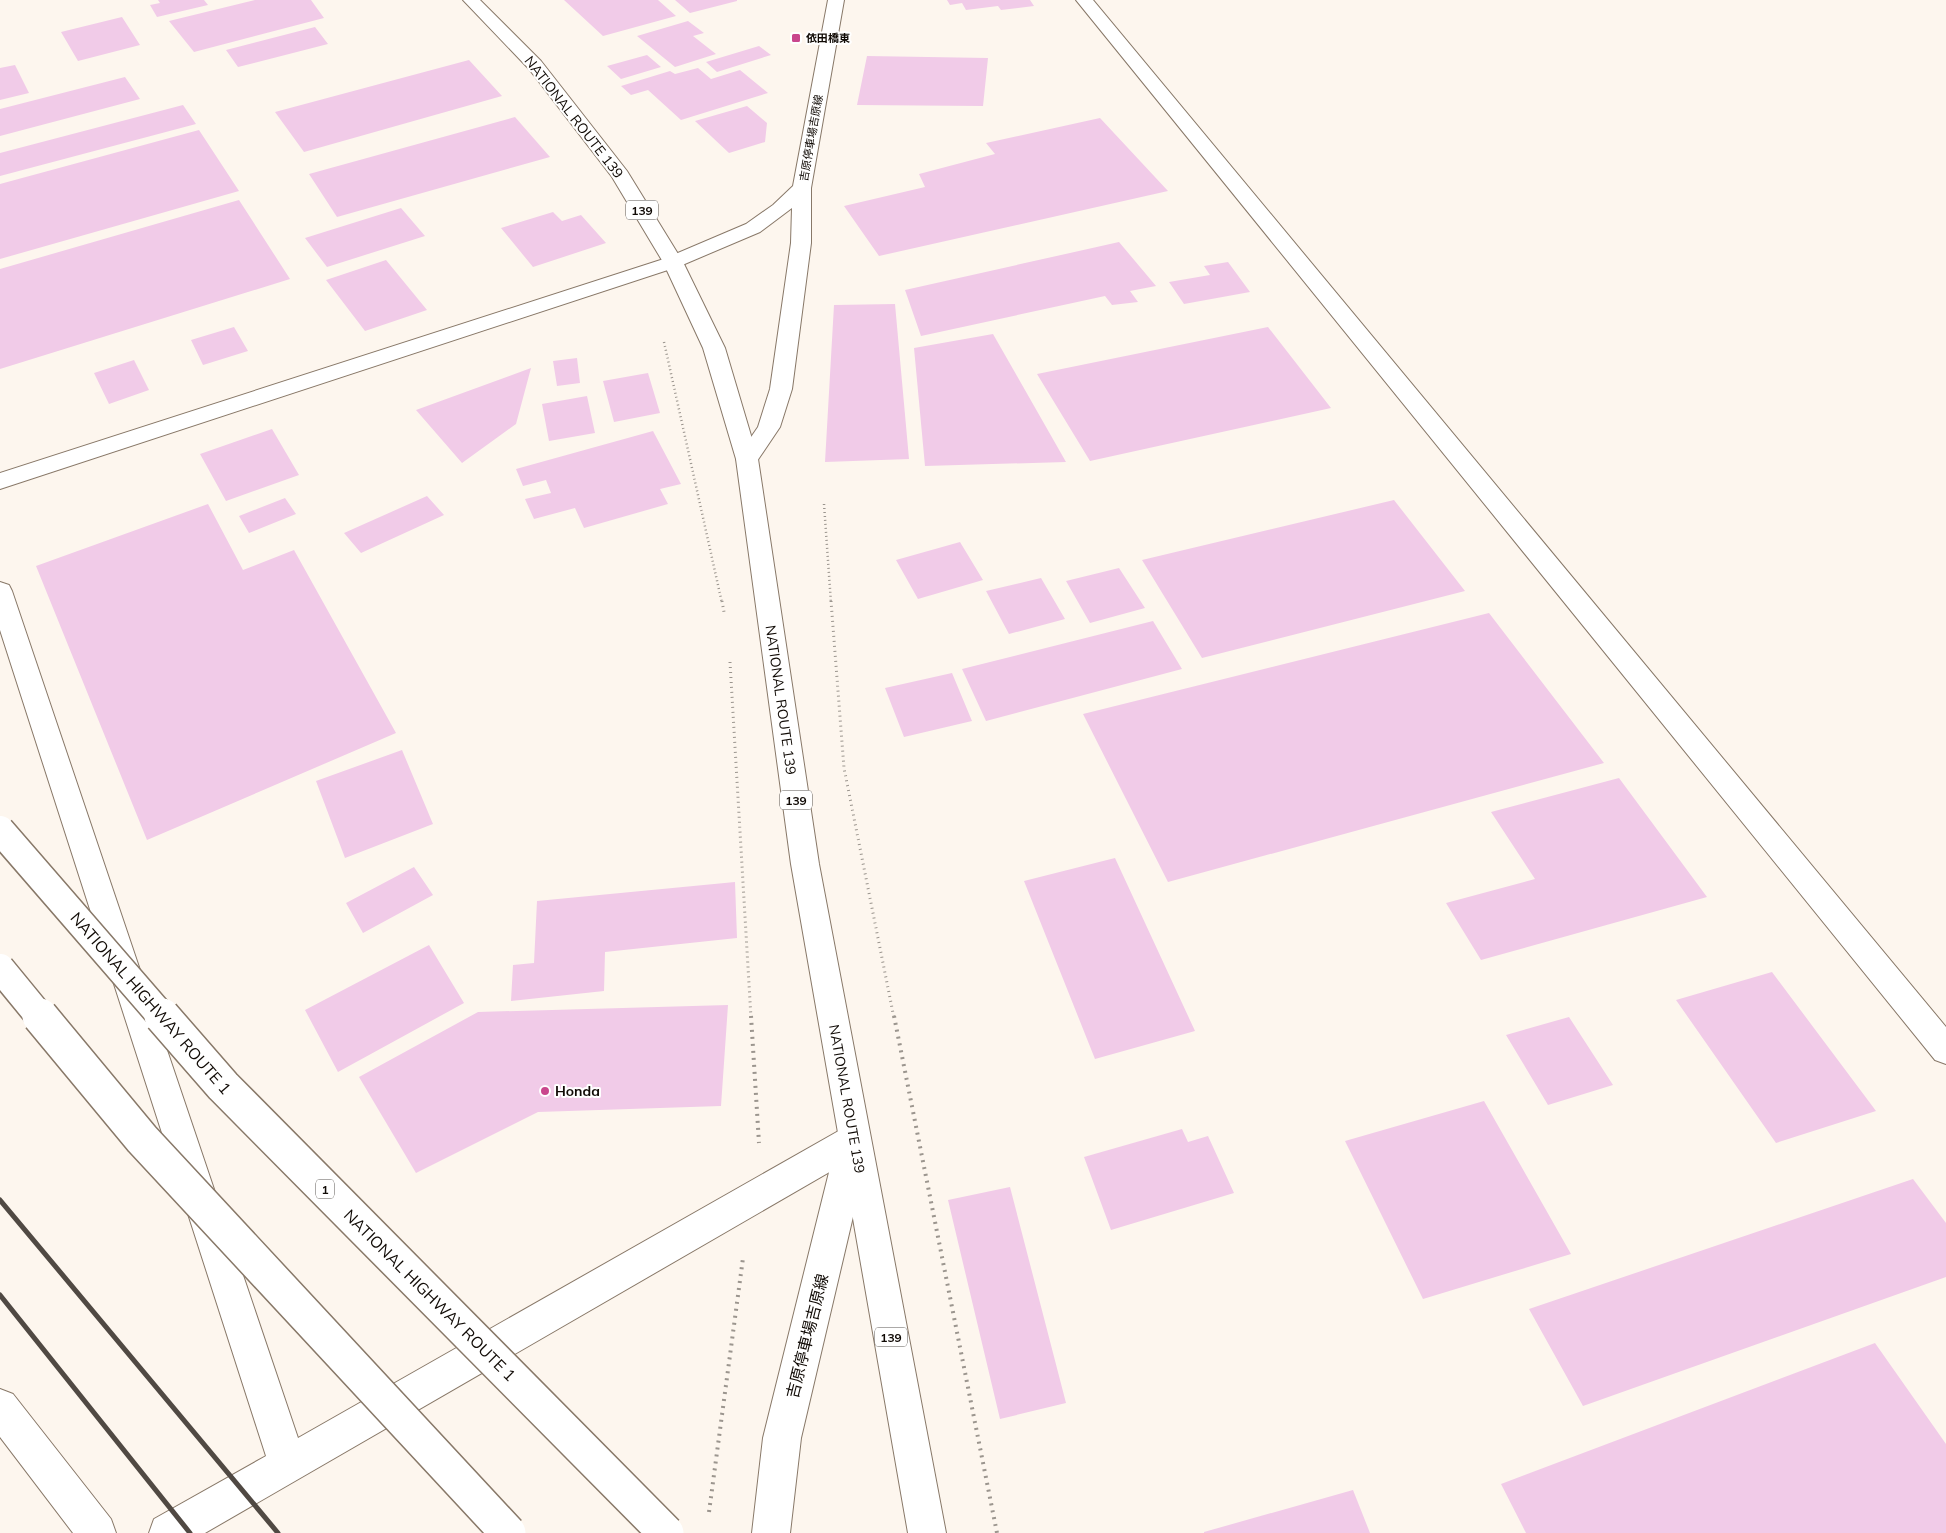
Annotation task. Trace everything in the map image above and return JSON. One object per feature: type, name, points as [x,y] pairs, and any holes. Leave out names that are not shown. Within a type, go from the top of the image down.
[{"type":"main road","name":"NATIONAL ROUTE 139","points":[[471,0],[535,65],[620,175],[673,262],[714,348],[747,459],[805,864],[927,1533]]},
{"type":"main road","name":"吉原停車場吉原線","points":[[0,480],[673,262],[753,228],[780,209],[802,188],[836,0]]},
{"type":"main road","points":[[1084,0],[1946,1050]]},
{"type":"main road","points":[[747,459],[769,427],[781,389],[800,243],[802,188]]},
{"type":"main road","points":[[0,591],[288,1465]]},
{"type":"main road","name":"NATIONAL HIGHWAY ROUTE 1","points":[[0,830],[223,1086],[666,1533]]},
{"type":"main road","points":[[0,968],[142,1139],[508,1533]]},
{"type":"main road","name":"吉原停車場吉原線","points":[[771,1533],[782,1438],[854,1140]]},
{"type":"main road","points":[[168,1533],[854,1140]]},
{"type":"main road","points":[[0,1407],[97,1533]]},
{"type":"path","points":[[664,340],[725,616]]},
{"type":"path","points":[[824,504],[844,768],[997,1533]]},
{"type":"path","points":[[709,1513],[759,1141],[730,655]]},
{"type":"building","points":[[158,0],[204,0],[208,5],[157,17],[150,5],[160,3]]},
{"type":"building","points":[[255,0],[311,0],[324,18],[194,52],[169,21]]},
{"type":"building","points":[[564,0],[658,0],[676,16],[603,36]]},
{"type":"building","points":[[675,0],[737,0],[737,1],[690,13]]},
{"type":"building","points":[[947,0],[1030,0],[1034,6],[1001,10],[998,6],[966,10],[962,3],[950,5]]},
{"type":"building","points":[[122,17],[140,45],[78,61],[61,32]]},
{"type":"building","points":[[688,21],[704,33],[693,36],[716,54],[675,67],[637,36]]},
{"type":"building","points":[[315,27],[328,44],[238,67],[226,50]]},
{"type":"building","points":[[759,46],[771,55],[717,72],[706,62]]},
{"type":"building","points":[[647,55],[661,67],[621,79],[607,66]]},
{"type":"building","points":[[867,56],[988,58],[983,106],[857,105]]},
{"type":"building","points":[[469,60],[502,96],[304,152],[275,112]]},
{"type":"building","points":[[15,65],[29,93],[0,100],[0,68]]},
{"type":"building","points":[[698,68],[711,79],[740,70],[768,93],[681,120],[648,90],[631,95],[621,86],[670,71],[675,74]]},
{"type":"building","points":[[125,77],[140,99],[0,136],[0,109]]},
{"type":"building","points":[[183,105],[196,124],[0,176],[0,153]]},
{"type":"building","points":[[747,106],[767,123],[765,142],[729,153],[695,121]]},
{"type":"building","points":[[515,117],[550,157],[337,217],[309,174]]},
{"type":"building","points":[[1100,118],[1168,191],[879,256],[844,206],[925,187],[919,174],[995,154],[986,143]]},
{"type":"building","points":[[199,130],[239,191],[0,259],[0,184]]},
{"type":"building","points":[[239,200],[290,279],[0,369],[0,269]]},
{"type":"building","points":[[401,208],[425,236],[327,267],[305,238]]},
{"type":"building","points":[[553,212],[562,221],[581,215],[606,243],[533,267],[501,228]]},
{"type":"building","points":[[1119,242],[1156,286],[1130,291],[1138,302],[1112,305],[1105,296],[921,336],[905,290]]},
{"type":"building","points":[[386,260],[427,310],[365,331],[326,280]]},
{"type":"building","points":[[1228,262],[1250,292],[1184,304],[1169,282],[1210,275],[1204,266]]},
{"type":"building","points":[[895,304],[909,459],[825,462],[834,305]]},
{"type":"building","points":[[234,327],[248,351],[203,365],[191,340]]},
{"type":"building","points":[[1268,327],[1331,408],[1090,461],[1037,374]]},
{"type":"building","points":[[993,334],[1066,462],[925,466],[914,348]]},
{"type":"building","points":[[577,358],[580,383],[557,386],[553,361]]},
{"type":"building","points":[[134,360],[149,390],[109,404],[94,373]]},
{"type":"building","points":[[531,368],[516,424],[462,463],[416,410]]},
{"type":"building","points":[[648,373],[660,413],[614,422],[603,381]]},
{"type":"building","points":[[587,396],[595,433],[549,441],[542,404]]},
{"type":"building","points":[[272,429],[299,475],[226,501],[200,454]]},
{"type":"building","points":[[653,431],[681,484],[660,489],[668,504],[584,528],[575,508],[534,519],[525,499],[551,493],[546,480],[523,486],[516,469]]},
{"type":"building","points":[[427,496],[444,515],[361,553],[344,533]]},
{"type":"building","points":[[285,498],[296,514],[249,533],[239,516]]},
{"type":"building","points":[[1394,500],[1465,591],[1202,658],[1142,560]]},
{"type":"building","points":[[208,504],[243,570],[294,550],[396,733],[147,840],[36,566]]},
{"type":"building","points":[[960,542],[983,580],[918,599],[896,560]]},
{"type":"building","points":[[1119,568],[1145,608],[1090,623],[1066,581]]},
{"type":"building","points":[[1041,578],[1065,619],[1009,634],[986,591]]},
{"type":"building","points":[[1489,613],[1604,763],[1168,882],[1083,714]]},
{"type":"building","points":[[1153,621],[1182,669],[986,721],[962,669]]},
{"type":"building","points":[[952,673],[972,721],[904,737],[885,688]]},
{"type":"building","points":[[402,750],[433,824],[345,858],[316,781]]},
{"type":"building","points":[[1619,778],[1707,897],[1481,960],[1446,903],[1535,879],[1491,812]]},
{"type":"building","points":[[1115,858],[1195,1031],[1095,1059],[1024,881]]},
{"type":"building","points":[[414,867],[433,895],[363,933],[346,903]]},
{"type":"building","points":[[735,882],[737,938],[605,952],[604,991],[511,1001],[513,965],[534,963],[537,901]]},
{"type":"building","points":[[429,945],[464,1003],[338,1072],[305,1010]]},
{"type":"building","points":[[1772,972],[1876,1111],[1776,1143],[1676,1000]]},
{"type":"building","name":"Honda","points":[[728,1005],[721,1106],[538,1112],[416,1173],[359,1077],[478,1012]]},
{"type":"building","points":[[1569,1017],[1613,1085],[1548,1105],[1506,1035]]},
{"type":"building","points":[[1484,1101],[1571,1254],[1423,1299],[1345,1141]]},
{"type":"building","points":[[1182,1129],[1188,1142],[1208,1136],[1234,1193],[1111,1230],[1084,1157]]},
{"type":"building","points":[[1913,1179],[1946,1223],[1946,1277],[1583,1406],[1529,1309]]},
{"type":"building","points":[[1010,1187],[1066,1403],[1000,1419],[948,1200]]},
{"type":"building","points":[[1875,1343],[1946,1444],[1946,1533],[1526,1533],[1501,1484]]},
{"type":"building","points":[[1353,1490],[1370,1533],[1204,1533],[1204,1532]]},
{"type":"railway","points":[[0,1200],[278,1533]]},
{"type":"railway","points":[[0,1295],[190,1533]]},
{"type":"place","name":"依田橋東","points":[[796,38]]},
{"type":"place","name":"Honda","points":[[545,1091]]}]
